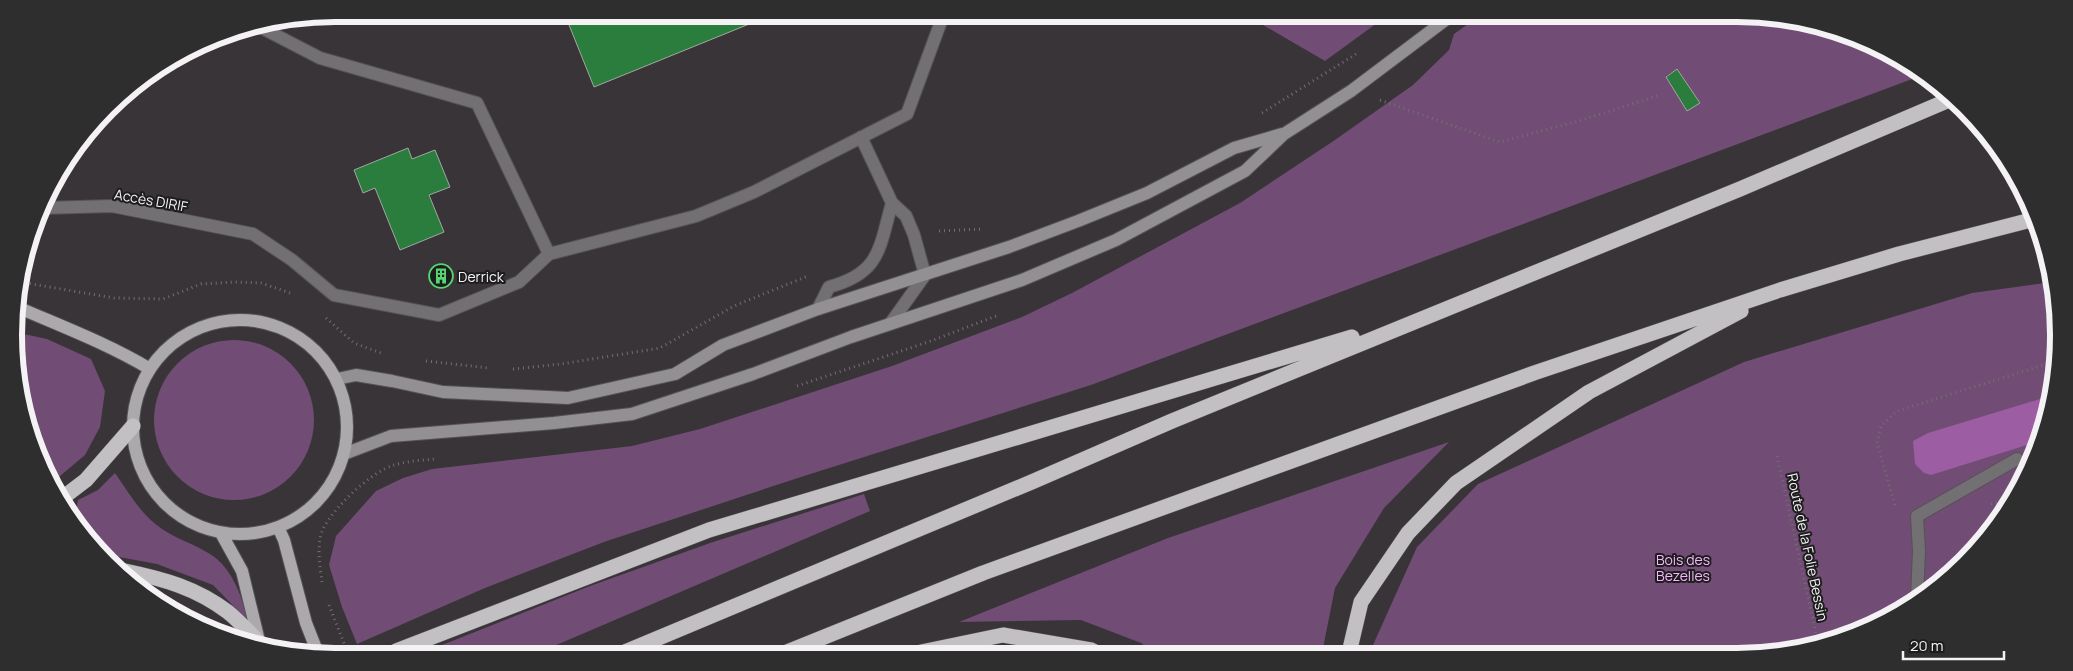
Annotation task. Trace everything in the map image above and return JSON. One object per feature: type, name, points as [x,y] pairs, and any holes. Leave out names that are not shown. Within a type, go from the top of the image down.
[{"type":"highway","points":[[635,648],[1034,481],[1172,421],[1740,189],[1946,101]]},
{"type":"highway","points":[[797,648],[993,569],[1534,372],[1780,290],[1899,254],[2029,221]]},
{"type":"highway","points":[[1350,648],[1361,602],[1408,532],[1456,483],[1589,392],[1780,290]]},
{"type":"highway","points":[[404,648],[709,530],[1435,313]]},
{"type":"highway","points":[[66,495],[86,480],[133,426]]},
{"type":"highway","points":[[130,572],[169,580],[204,596],[230,613],[254,638]]},
{"type":"highway","points":[[941,648],[1004,635],[1080,648]]},
{"type":"main road","points":[[344,454],[391,436],[554,423],[632,414],[1022,280],[1116,240],[1245,171],[1284,134],[1352,91],[1443,22]]},
{"type":"main road","points":[[337,378],[356,375],[443,392],[568,398],[675,374],[723,345],[818,309],[925,275],[1078,221],[1147,193],[1234,148],[1284,134]]},
{"type":"main road","points":[[24,310],[125,354],[150,369]]},
{"type":"main road","points":[[243,320],[258,321],[281,327],[301,338],[318,354],[337,378],[347,416],[344,454],[331,483],[317,501],[288,524],[257,533],[221,533],[189,521],[170,508],[154,491],[142,471],[133,426],[136,403],[143,381],[150,369],[173,343],[191,331],[212,323],[243,320]]},
{"type":"main road","points":[[278,527],[284,540],[306,623],[316,648]]},
{"type":"main road","points":[[221,533],[242,571],[259,639]]},
{"type":"lane","points":[[267,30],[320,58],[478,103],[549,254],[696,216],[754,192],[907,114],[942,22]]},
{"type":"lane","points":[[861,137],[892,203],[906,216],[914,234],[925,275],[890,324]]},
{"type":"lane","points":[[818,309],[829,287],[848,282],[872,264],[881,246],[892,203]]},
{"type":"lane","name":"Accès DIRIF","points":[[50,208],[112,206],[253,234],[292,260],[334,295],[439,316],[519,282],[549,254]]},
{"type":"lane","points":[[1917,592],[1918,516],[2017,459]]},
{"type":"path","points":[[1352,91],[1392,103],[1500,142],[1579,121],[1660,95]]},
{"type":"path","points":[[1918,526],[1896,507],[1877,443],[1881,426],[1898,411],[2049,363]]},
{"type":"path","name":"Route de la Folie Bessin","points":[[1777,456],[1817,638]]},
{"type":"path","points":[[331,612],[346,648]]},
{"type":"green space","points":[[1258,22],[1379,22],[1325,61]]},
{"type":"green space","points":[[1471,22],[1758,23],[1819,33],[1838,39],[1894,64],[1915,78],[1091,385],[604,542],[485,588],[357,644],[342,607],[329,565],[336,536],[376,491],[403,478],[432,469],[632,446],[700,429],[892,366],[1022,317],[1072,293],[1240,203],[1413,85],[1449,50],[1454,34]],"holes":[[[1677,69],[1700,103],[1687,110],[1666,76]]]},
{"type":"green space","name":"Bois des Bezelles","points":[[2046,283],[2050,315],[2050,356],[2040,417],[2027,455],[2018,474],[2009,492],[1986,526],[1944,571],[1894,607],[1857,625],[1819,638],[1758,648],[1373,648],[1417,547],[1478,484],[1744,362],[1972,293]]},
{"type":"green space","points":[[22,334],[47,339],[91,359],[105,391],[100,427],[85,455],[57,478],[46,455],[33,417],[25,376]]},
{"type":"green space","points":[[234,340],[250,342],[271,350],[290,364],[300,376],[310,397],[314,420],[312,436],[304,457],[290,476],[278,486],[257,496],[234,500],[218,498],[197,490],[178,476],[168,464],[158,443],[154,420],[156,404],[164,383],[178,364],[190,354],[211,344]]},
{"type":"green space","points":[[1449,442],[1384,508],[1335,588],[1323,648],[1148,648],[1141,643],[1081,620],[959,622],[1168,538]]},
{"type":"green space","points":[[115,473],[136,503],[155,523],[168,533],[198,547],[218,560],[236,584],[249,622],[213,585],[157,564],[113,556],[76,510],[78,500],[98,490]]},
{"type":"green space","points":[[864,494],[870,511],[549,648],[435,648],[590,586],[710,543]]},
{"type":"green space","points":[[187,611],[202,616],[207,621]]},
{"type":"shaded area","points":[[2044,398],[2040,417],[2029,449],[2027,445],[1931,475],[1924,473],[1915,464],[1913,441],[1928,433]]},
{"type":"building","points":[[568,22],[754,22],[594,87]]},
{"type":"building","points":[[1677,69],[1700,103],[1687,111],[1666,77]]},
{"type":"building","points":[[408,148],[412,159],[435,150],[450,187],[429,195],[444,232],[400,250],[375,188],[363,193],[354,170]]},
{"type":"building","name":"Derrick","points":[[448,267],[452,278],[434,285],[430,274]]},
{"type":"place","name":"Derrick","points":[[441,276]]}]
